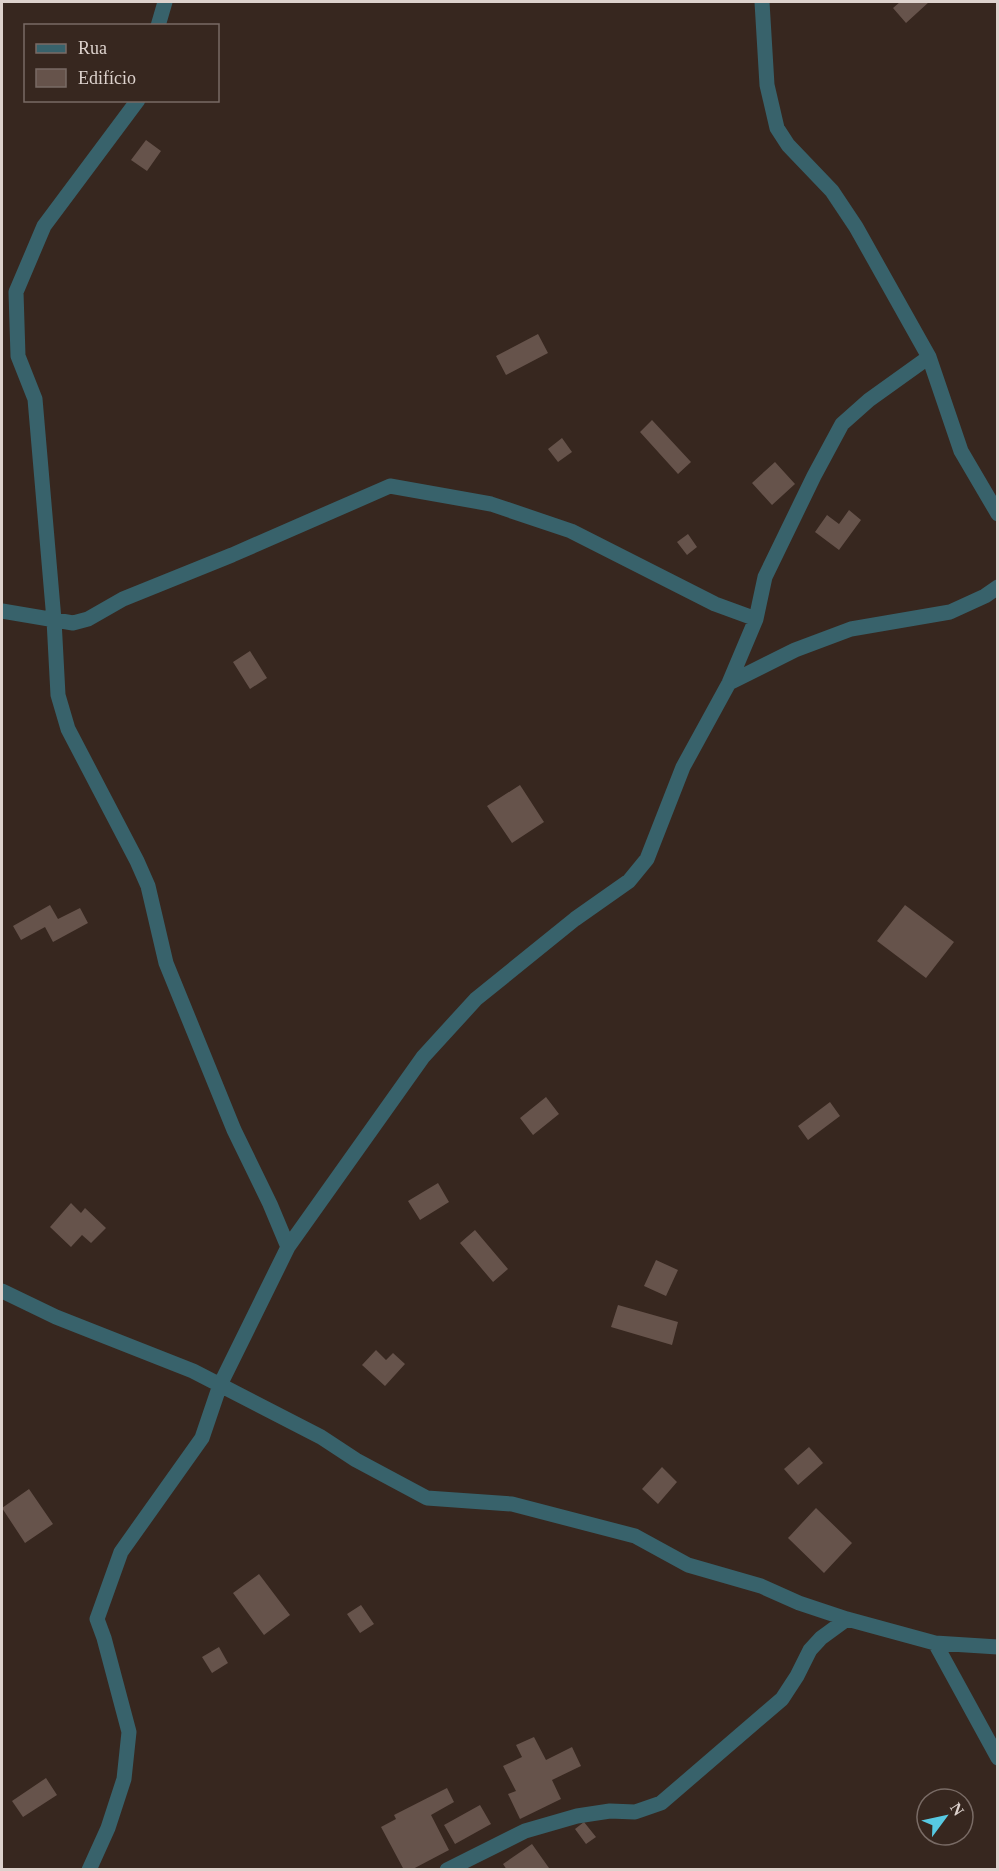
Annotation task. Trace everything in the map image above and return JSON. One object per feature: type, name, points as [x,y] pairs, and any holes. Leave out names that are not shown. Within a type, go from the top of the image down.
[{"type":"street","points":[[159,24],[165,2]]},
{"type":"street","points":[[762,2],[767,84],[777,128],[788,146],[832,191],[856,227],[929,357],[961,451],[998,514]]},
{"type":"street","points":[[137,102],[44,226],[16,292],[18,356],[35,399],[54,620],[58,695],[68,729],[144,878],[166,963],[234,1131],[270,1204],[288,1247]]},
{"type":"street","points":[[89,1869],[108,1828],[124,1779],[129,1732],[97,1619],[121,1552],[202,1438],[220,1385],[288,1247],[423,1057],[476,999],[575,919],[629,881],[647,859],[682,767],[729,683],[756,619],[765,577],[842,424],[869,400],[929,357]]},
{"type":"street","points":[[2,610],[73,623],[88,619],[123,599],[232,555],[390,486],[491,504],[571,531],[715,604],[756,619]]},
{"type":"street","points":[[729,683],[795,650],[851,629],[950,612],[985,596],[998,587]]},
{"type":"street","points":[[2,1291],[57,1317],[193,1371],[321,1437],[356,1460],[427,1498],[469,1503],[512,1504],[635,1536],[688,1565],[760,1586],[799,1603],[847,1619],[935,1643],[998,1647]]},
{"type":"street","points":[[447,1869],[525,1831],[577,1816],[610,1811],[635,1812],[661,1803],[782,1699],[810,1650],[821,1638],[847,1619]]},
{"type":"street","points":[[935,1643],[998,1758]]},
{"type":"building","points":[[900,2],[929,2],[906,23],[893,8]]},
{"type":"building","points":[[146,140],[161,151],[147,171],[131,160]]},
{"type":"building","points":[[538,334],[548,353],[506,375],[496,356]]},
{"type":"building","points":[[652,420],[691,462],[678,474],[640,432]]},
{"type":"building","points":[[562,438],[572,452],[558,462],[548,449]]},
{"type":"building","points":[[775,462],[795,484],[772,505],[752,483]]},
{"type":"building","points":[[849,510],[861,520],[839,550],[815,532],[827,515],[839,524]]},
{"type":"building","points":[[688,534],[697,547],[687,555],[677,542]]},
{"type":"building","points":[[250,651],[267,678],[250,689],[233,662]]},
{"type":"building","points":[[520,785],[544,822],[512,843],[487,806]]},
{"type":"building","points":[[50,905],[58,919],[80,908],[88,923],[53,942],[45,927],[21,940],[13,926]]},
{"type":"building","points":[[905,905],[954,942],[926,978],[877,941]]},
{"type":"building","points":[[546,1097],[559,1114],[533,1135],[520,1118]]},
{"type":"building","points":[[830,1102],[840,1116],[808,1140],[798,1126]]},
{"type":"building","points":[[438,1183],[449,1202],[420,1220],[408,1201]]},
{"type":"building","points":[[71,1203],[81,1213],[85,1208],[106,1228],[91,1243],[82,1235],[71,1247],[50,1227]]},
{"type":"building","points":[[475,1230],[508,1269],[493,1282],[460,1243]]},
{"type":"building","points":[[656,1260],[678,1270],[666,1296],[644,1286]]},
{"type":"building","points":[[618,1305],[678,1322],[672,1345],[611,1327]]},
{"type":"building","points":[[376,1350],[386,1360],[393,1353],[405,1364],[385,1386],[362,1365]]},
{"type":"building","points":[[809,1447],[823,1463],[798,1485],[784,1469]]},
{"type":"building","points":[[662,1467],[677,1482],[658,1504],[642,1489]]},
{"type":"building","points":[[29,1489],[53,1524],[25,1543],[2,1508]]},
{"type":"building","points":[[816,1508],[852,1543],[824,1573],[788,1538]]},
{"type":"building","points":[[259,1574],[290,1615],[264,1635],[233,1593]]},
{"type":"building","points":[[361,1605],[374,1624],[360,1633],[347,1614]]},
{"type":"building","points":[[219,1647],[228,1663],[212,1673],[202,1657]]},
{"type":"building","points":[[534,1737],[546,1760],[572,1747],[581,1766],[552,1780],[561,1799],[520,1819],[508,1794],[516,1791],[503,1766],[522,1757],[516,1745]]},
{"type":"building","points":[[46,1778],[57,1795],[23,1817],[12,1801]]},
{"type":"building","points":[[447,1788],[454,1802],[431,1815],[449,1850],[411,1870],[404,1870],[381,1827],[396,1819],[394,1815]]},
{"type":"building","points":[[480,1805],[491,1824],[455,1844],[444,1825]]},
{"type":"building","points":[[584,1822],[596,1837],[586,1844],[575,1829]]},
{"type":"building","points":[[532,1844],[549,1868],[546,1870],[507,1870],[503,1864]]}]
